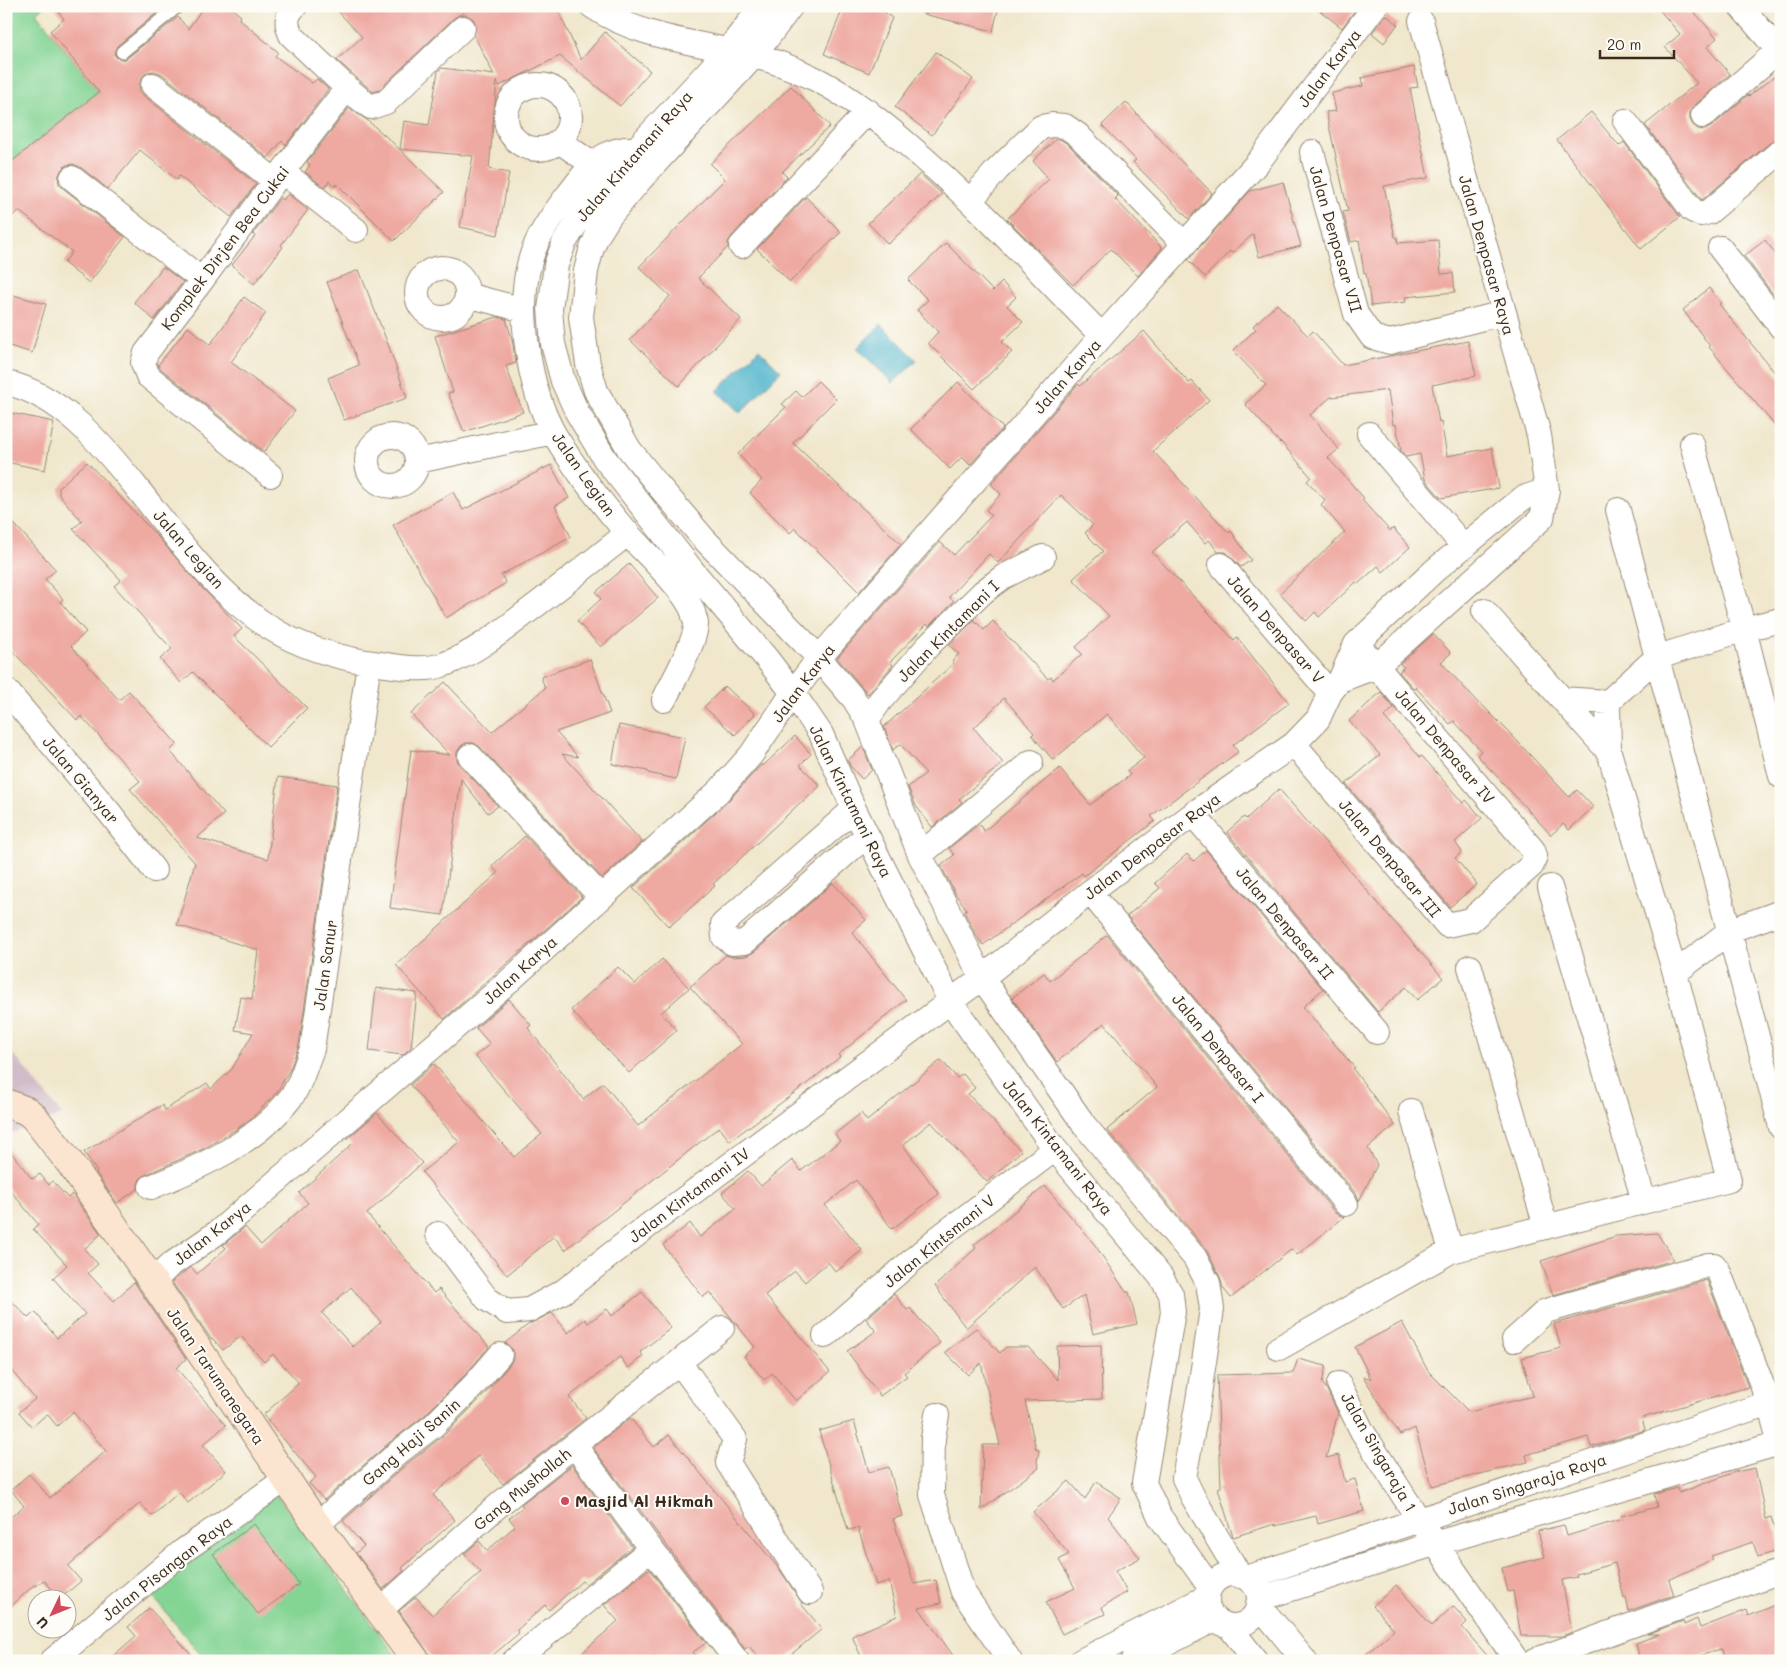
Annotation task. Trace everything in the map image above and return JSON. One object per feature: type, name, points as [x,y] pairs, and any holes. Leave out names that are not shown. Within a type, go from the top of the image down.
[{"type":"street","points":[[295,6],[286,18],[287,27],[291,35],[347,88],[371,107],[386,102],[463,28]]},
{"type":"street","points":[[592,6],[630,26],[665,37],[754,56],[808,75],[868,111],[929,162],[970,201],[1102,336]]},
{"type":"street","name":"Jalan Kintamani Raya","points":[[762,6],[728,50],[637,148],[580,218],[564,243],[556,265],[550,309],[554,344],[563,380],[577,412],[605,459],[691,569],[767,659],[821,734],[854,809],[950,1001],[1055,1149],[1161,1276],[1171,1294],[1173,1312],[1144,1483],[1160,1516],[1209,1592]]},
{"type":"street","name":"Jalan Kintamani Raya","points":[[791,6],[754,56],[739,70],[609,217],[597,236],[586,272],[581,317],[588,364],[596,392],[630,449],[657,484],[704,539],[819,658],[854,700],[867,720],[920,855],[982,978],[1086,1126],[1195,1258],[1208,1282],[1212,1309],[1184,1478],[1193,1497],[1243,1577]]},
{"type":"street","name":"Jalan Karya","points":[[153,1282],[169,1266],[218,1232],[509,981],[719,791],[751,755],[819,658],[1102,336],[1259,161],[1375,6]]},
{"type":"street","points":[[1702,116],[1779,49],[1740,6]]},
{"type":"street","name":"Jalan Denpasar Raya","points":[[1335,686],[1377,666],[1542,518],[1547,490],[1539,435],[1421,21]]},
{"type":"street","points":[[153,85],[356,230]]},
{"type":"street","name":"Komplek Dirjen Bea Cukai","points":[[270,474],[148,376],[143,363],[146,353],[347,88]]},
{"type":"street","points":[[740,246],[868,111]]},
{"type":"street","points":[[1625,121],[1692,210],[1700,214],[1709,212],[1781,151]]},
{"type":"street","points":[[970,201],[997,170],[1041,127],[1052,125],[1065,126],[1078,135],[1184,244]]},
{"type":"street","points":[[559,141],[592,164]]},
{"type":"street","name":"Jalan Legian","points":[[664,700],[692,640],[696,624],[692,610],[683,596],[582,477],[553,432],[532,376],[527,351],[524,310],[530,261],[541,234],[555,212],[592,164],[609,152],[637,148],[666,153]]},
{"type":"street","name":"Jalan Denpasar VII","points":[[1312,152],[1356,314],[1372,337],[1390,342],[1503,313]]},
{"type":"street","points":[[72,178],[202,280]]},
{"type":"street","points":[[1720,248],[1781,327]]},
{"type":"street","points":[[467,295],[524,310]]},
{"type":"street","name":"Jalan Legian","points":[[6,383],[37,394],[86,429],[117,463],[194,560],[229,595],[267,626],[297,642],[334,655],[369,663],[411,668],[427,668],[444,664],[458,658],[506,628],[628,533]]},
{"type":"street","points":[[418,461],[553,432]]},
{"type":"street","points":[[1369,434],[1464,547]]},
{"type":"street","points":[[1692,444],[1744,629],[1781,776]]},
{"type":"street","name":"Jalan Denpasar Raya","points":[[950,1001],[1193,814],[1294,744],[1318,719],[1356,644],[1435,570],[1523,498],[1547,490]]},
{"type":"street","points":[[1618,510],[1656,658],[1731,930],[1781,1127]]},
{"type":"street","name":"Jalan Kintamani I","points":[[867,720],[880,701],[928,646],[983,592],[1003,577],[1043,557]]},
{"type":"street","name":"Jalan Denpasar V","points":[[1221,565],[1335,686]]},
{"type":"street","points":[[1484,611],[1610,752]]},
{"type":"street","points":[[1562,699],[1608,702],[1656,658],[1744,629],[1781,620]]},
{"type":"street","name":"Jalan Denpasar IV","points":[[1356,644],[1377,666],[1533,850]]},
{"type":"street","name":"Jalan Sanur","points":[[151,1187],[217,1158],[272,1119],[294,1094],[312,1049],[369,663]]},
{"type":"street","name":"Jalan Gianyar","points":[[6,690],[109,812],[154,870]]},
{"type":"street","points":[[1279,1348],[1451,1250],[1729,1180],[1675,973],[1610,752],[1608,702]]},
{"type":"street","name":"Jalan Denpasar III","points":[[1294,744],[1447,925],[1471,920],[1532,865],[1535,856],[1533,850]]},
{"type":"street","points":[[470,756],[601,897]]},
{"type":"street","points":[[920,855],[1031,762]]},
{"type":"street","points":[[854,809],[723,924],[724,937],[732,943],[745,942],[867,835]]},
{"type":"street","name":"Jalan Denpasar II","points":[[1193,814],[1377,1032]]},
{"type":"street","points":[[1550,887],[1644,1201]]},
{"type":"street","name":"Jalan Denpasar I","points":[[1090,892],[1346,1204]]},
{"type":"street","points":[[1675,973],[1731,930],[1781,912]]},
{"type":"street","points":[[1470,967],[1546,1227]]},
{"type":"street","name":"Jalan Kintamani IV","points":[[438,1234],[487,1298],[507,1312],[529,1310],[564,1292],[649,1225],[950,1001]]},
{"type":"street","name":"Jalan Tarumanegara","points":[[6,1103],[27,1111],[40,1124],[70,1163],[317,1524],[416,1661]]},
{"type":"street","points":[[1411,1111],[1451,1250]]},
{"type":"street","name":"Jalan Kintsmani V","points":[[825,1336],[938,1238],[1055,1149]]},
{"type":"street","points":[[1514,1340],[1546,1311],[1708,1265],[1714,1265],[1718,1270],[1769,1404]]},
{"type":"street","points":[[1173,1312],[1212,1309]]},
{"type":"street","points":[[575,1446],[722,1328]]},
{"type":"street","name":"Gang Haji Sanin","points":[[317,1524],[399,1452],[434,1426],[500,1355]]},
{"type":"street","points":[[680,1363],[735,1439],[728,1463],[810,1592]]},
{"type":"street","name":"Jalan Singaraja 1","points":[[1339,1384],[1362,1431],[1434,1544],[1517,1661]]},
{"type":"street","name":"Jalan Singaraja Raya","points":[[1243,1577],[1769,1404],[1780,1445],[1630,1486],[1434,1544],[1258,1602]]},
{"type":"street","points":[[938,1415],[933,1438],[932,1495],[963,1592],[1010,1661]]},
{"type":"street","name":"Gang Mushollah","points":[[379,1611],[501,1503],[575,1446],[650,1550],[737,1661]]},
{"type":"street","points":[[1621,1453],[1630,1486]]},
{"type":"street","name":"Jalan Pisangan Raya","points":[[52,1661],[183,1551],[286,1479]]},
{"type":"street","points":[[514,1661],[650,1550]]},
{"type":"street","points":[[1533,1661],[1781,1571]]},
{"type":"street","points":[[1132,1661],[1222,1623],[1239,1626],[1248,1622],[1255,1614],[1258,1602],[1255,1587],[1243,1577],[1232,1574],[1216,1580],[1209,1592],[1207,1605],[1210,1613],[1222,1623],[1256,1661]]},
{"type":"street","points":[[1081,1661],[1209,1592]]},
{"type":"street","points":[[1258,1602],[1304,1661]]},
{"type":"lane","points":[[122,52],[178,6]]},
{"type":"shaded area","points":[[6,1045],[62,1115],[6,1135]]},
{"type":"green space","points":[[6,6],[44,6],[36,13],[99,92],[6,166]]},
{"type":"green space","points":[[273,1490],[400,1661],[206,1661],[146,1588]]},
{"type":"water","points":[[881,324],[917,360],[893,383],[857,348]]},
{"type":"water","points":[[759,349],[781,371],[740,413],[717,391]]},
{"type":"building","points":[[54,6],[165,6],[117,46],[114,54],[123,60],[178,17],[188,29],[204,6],[229,6],[241,16],[239,19],[278,52],[275,56],[312,83],[317,79],[328,89],[286,145],[282,141],[268,158],[162,74],[154,71],[148,72],[143,76],[139,84],[140,91],[144,96],[256,184],[231,217],[179,176],[177,180],[140,150],[108,189],[80,167],[73,164],[66,165],[58,177],[59,184],[125,237],[89,283],[64,263],[72,252],[19,211],[6,221],[6,166],[99,92],[50,31],[64,19]]},
{"type":"building","points":[[333,6],[556,6],[581,60],[605,32],[650,71],[620,106],[560,56],[499,86],[497,81],[489,169],[509,173],[498,235],[460,227],[473,156],[400,149],[404,121],[429,125],[438,71],[442,68],[494,75],[474,35],[476,25],[473,19],[463,13],[454,18],[379,90],[373,92],[337,60],[362,37]]},
{"type":"building","points":[[844,6],[876,6],[892,18],[869,73],[824,54]]},
{"type":"building","points":[[924,6],[999,6],[993,31],[923,14]]},
{"type":"building","points":[[1314,6],[1358,6],[1342,28]]},
{"type":"building","points":[[1656,6],[1689,6],[1717,38],[1707,47],[1730,74],[1690,111],[1690,119],[1698,129],[1705,130],[1712,126],[1748,95],[1781,71],[1781,136],[1772,141],[1702,200],[1645,125],[1697,83],[1665,47],[1680,34]]},
{"type":"building","points":[[1386,15],[1398,24],[1384,43],[1372,33]]},
{"type":"building","points":[[936,52],[973,79],[932,135],[895,107]]},
{"type":"building","points":[[1414,67],[1418,87],[1410,88],[1428,178],[1384,186],[1398,243],[1438,240],[1441,274],[1453,273],[1455,292],[1405,297],[1406,302],[1371,306],[1359,240],[1351,242],[1343,212],[1348,211],[1326,112],[1336,111],[1332,93],[1363,86],[1361,78]]},
{"type":"building","points":[[791,86],[830,126],[782,172],[787,177],[731,237],[728,247],[698,278],[741,319],[679,386],[630,340],[670,296],[639,267],[725,179],[710,164]]},
{"type":"building","points":[[1126,102],[1212,193],[1189,219],[1133,162],[1136,160],[1102,125]]},
{"type":"building","points":[[349,108],[367,120],[391,141],[444,192],[394,241],[337,184],[335,187],[329,181],[325,188],[305,172],[310,165],[307,162]]},
{"type":"building","points":[[1591,112],[1619,146],[1624,142],[1680,217],[1641,249],[1557,140]]},
{"type":"building","points":[[1056,139],[1060,139],[1068,144],[1118,196],[1115,199],[1162,248],[1138,276],[1111,249],[1073,285],[1007,219],[1049,179],[1033,161]]},
{"type":"building","points":[[920,174],[942,194],[888,244],[868,223]]},
{"type":"building","points":[[1283,182],[1301,246],[1259,257],[1253,234],[1232,253],[1230,251],[1205,277],[1188,260],[1250,191]]},
{"type":"building","points":[[288,194],[308,210],[281,245],[283,247],[254,284],[232,265],[255,236],[253,234],[280,198],[283,200]]},
{"type":"building","points":[[806,197],[841,232],[790,282],[757,249]]},
{"type":"building","points":[[1765,240],[1781,261],[1781,294],[1776,298],[1744,256]]},
{"type":"building","points":[[946,243],[993,291],[1002,282],[1016,297],[1007,306],[1023,322],[1002,342],[1012,352],[974,389],[928,343],[938,332],[917,310],[928,300],[908,280]]},
{"type":"building","points":[[163,267],[183,282],[154,320],[134,302]]},
{"type":"building","points":[[359,270],[407,398],[344,420],[328,378],[359,365],[327,282]]},
{"type":"building","points":[[1709,288],[1721,303],[1719,304],[1781,380],[1781,433],[1709,347],[1683,310]]},
{"type":"building","points":[[6,294],[46,304],[32,353],[6,345]]},
{"type":"building","points":[[244,297],[266,313],[231,362],[295,411],[264,452],[158,365],[188,327],[210,345]]},
{"type":"building","points":[[1277,304],[1308,336],[1313,331],[1343,365],[1468,341],[1476,376],[1432,385],[1439,422],[1441,421],[1447,456],[1492,448],[1499,488],[1441,498],[1425,479],[1420,454],[1406,457],[1401,451],[1396,424],[1393,425],[1388,390],[1331,397],[1310,415],[1339,449],[1328,458],[1364,498],[1362,500],[1390,531],[1393,528],[1410,547],[1383,572],[1378,566],[1358,584],[1356,582],[1319,617],[1315,612],[1306,621],[1280,593],[1345,532],[1321,505],[1325,500],[1307,481],[1311,477],[1245,404],[1266,385],[1233,351],[1256,329],[1253,326]]},
{"type":"building","points":[[497,317],[506,319],[512,339],[516,363],[506,366],[523,412],[464,432],[448,393],[453,392],[435,336]]},
{"type":"building","points":[[1144,331],[1189,383],[1192,381],[1209,400],[1153,451],[1229,533],[1231,531],[1251,560],[1241,567],[1226,552],[1218,552],[1209,540],[1205,543],[1187,522],[1152,552],[1234,640],[1237,637],[1289,703],[1233,745],[1238,752],[1151,816],[1155,821],[1084,876],[1082,873],[983,945],[964,911],[967,909],[956,895],[941,866],[954,855],[949,848],[979,824],[984,831],[1060,768],[1090,805],[1130,775],[1127,771],[1144,758],[1107,714],[1053,760],[1032,735],[1034,733],[1004,698],[974,728],[1003,763],[959,799],[962,802],[932,827],[916,806],[908,787],[926,773],[900,744],[893,750],[884,727],[954,663],[952,661],[959,654],[949,645],[974,620],[984,630],[993,621],[1048,679],[1051,677],[1053,680],[1082,654],[1076,647],[1109,616],[1073,579],[1103,551],[1085,533],[1093,525],[1061,495],[998,563],[989,554],[949,597],[954,601],[929,626],[927,624],[890,662],[893,665],[868,694],[837,658],[940,542],[954,555],[992,515],[986,510],[1001,494],[991,484],[1078,384],[1080,386]]},
{"type":"building","points":[[818,381],[836,399],[793,443],[901,544],[859,592],[795,528],[790,533],[750,493],[762,480],[738,454],[786,407],[782,404],[796,391],[802,397]]},
{"type":"building","points":[[958,382],[1003,428],[970,465],[962,457],[950,469],[911,429]]},
{"type":"building","points":[[6,412],[54,422],[45,470],[6,462]]},
{"type":"building","points":[[87,462],[242,629],[234,636],[307,708],[268,747],[193,672],[181,683],[160,659],[172,649],[114,586],[121,580],[73,529],[82,521],[59,495],[59,487]]},
{"type":"building","points":[[551,465],[569,498],[555,506],[571,537],[501,575],[506,583],[446,618],[393,525],[453,492],[463,510]]},
{"type":"building","points":[[6,515],[56,570],[45,579],[63,599],[60,602],[86,632],[71,646],[119,700],[129,691],[161,726],[177,744],[170,751],[224,814],[197,838],[268,859],[278,777],[337,785],[299,1045],[290,1069],[277,1092],[252,1118],[203,1149],[145,1175],[140,1179],[138,1189],[117,1203],[84,1152],[162,1105],[165,1110],[207,1083],[211,1089],[232,1069],[253,1033],[235,1030],[241,997],[252,999],[258,950],[177,925],[195,863],[130,789],[140,781],[81,716],[77,720],[6,644]]},
{"type":"building","points":[[629,564],[658,598],[601,647],[577,621],[601,599],[596,592]]},
{"type":"building","points":[[1433,634],[1451,653],[1441,662],[1479,704],[1506,729],[1569,797],[1577,790],[1593,807],[1569,830],[1563,824],[1551,835],[1477,755],[1481,751],[1454,721],[1450,724],[1399,672],[1404,667],[1400,664]]},
{"type":"building","points":[[590,659],[610,713],[556,732],[578,757],[562,754],[642,842],[602,878],[480,747],[474,743],[466,743],[457,752],[457,760],[498,806],[488,813],[461,779],[443,915],[390,908],[411,750],[450,755],[411,714],[445,682],[492,732],[545,688],[541,677]]},
{"type":"building","points":[[725,686],[755,714],[735,735],[704,707]]},
{"type":"building","points":[[1381,692],[1394,708],[1384,717],[1420,757],[1422,756],[1463,803],[1466,800],[1482,818],[1455,842],[1462,852],[1455,858],[1477,884],[1450,907],[1346,784],[1380,755],[1349,721]]},
{"type":"building","points":[[619,725],[685,737],[676,779],[612,764]]},
{"type":"building","points":[[795,736],[811,754],[800,765],[820,786],[669,927],[633,888],[728,801],[761,765],[764,765]]},
{"type":"building","points":[[863,747],[872,770],[862,779],[850,766],[848,760]]},
{"type":"building","points":[[1279,789],[1443,978],[1417,1000],[1406,987],[1378,1012],[1227,832],[1244,817],[1246,819]]},
{"type":"building","points":[[525,836],[582,897],[444,1019],[396,965],[498,873],[492,866]]},
{"type":"building","points":[[1206,850],[1323,989],[1303,1007],[1355,1068],[1353,1069],[1395,1125],[1368,1148],[1377,1165],[1359,1201],[1357,1195],[1127,916],[1160,888],[1155,883],[1187,854],[1194,861]]},
{"type":"building","points":[[833,883],[866,920],[852,932],[906,1000],[838,1055],[840,1057],[809,1082],[730,1141],[719,1127],[565,1250],[554,1236],[507,1275],[422,1172],[459,1142],[410,1085],[434,1064],[514,1157],[542,1134],[475,1056],[490,1044],[476,1028],[509,999],[531,1025],[528,1028],[583,1099],[603,1083],[638,1126],[742,1044],[690,987],[726,955],[733,957],[746,956],[754,952]]},
{"type":"building","points":[[1107,935],[1335,1213],[1344,1217],[1297,1255],[1292,1249],[1231,1298],[1223,1288],[1220,1277],[1206,1249],[1107,1130],[1157,1087],[1104,1023],[1057,1062],[1012,998],[1044,973],[1050,981]]},
{"type":"building","points":[[662,959],[689,988],[661,1013],[677,1030],[629,1073],[571,1010],[618,967],[635,984]]},
{"type":"building","points":[[376,988],[417,993],[411,1047],[403,1055],[369,1051]]},
{"type":"building","points":[[941,1060],[957,1078],[963,1074],[975,1088],[968,1094],[1021,1151],[987,1182],[931,1122],[903,1145],[939,1194],[892,1229],[856,1180],[825,1205],[862,1250],[836,1272],[828,1262],[805,1282],[795,1271],[765,1295],[830,1372],[796,1401],[772,1373],[764,1380],[744,1356],[755,1347],[710,1292],[703,1297],[663,1245],[690,1223],[700,1237],[736,1209],[722,1193],[748,1171],[761,1186],[792,1160],[801,1171],[840,1141],[835,1134],[861,1113],[867,1121]]},
{"type":"building","points":[[377,1113],[422,1163],[367,1214],[434,1293],[439,1289],[489,1347],[464,1376],[424,1416],[390,1442],[324,1500],[309,1483],[316,1477],[263,1415],[299,1383],[273,1354],[264,1362],[241,1336],[223,1350],[211,1339],[172,1282],[191,1267],[197,1274],[226,1248],[223,1245],[245,1227],[261,1245],[308,1203],[299,1193],[352,1144],[347,1139]],"holes":[[[351,1287],[381,1322],[353,1347],[322,1313]]]},
{"type":"building","points":[[6,1146],[32,1179],[40,1174],[49,1185],[52,1181],[68,1198],[72,1194],[101,1234],[84,1249],[98,1264],[88,1273],[114,1301],[134,1282],[186,1359],[176,1368],[226,1425],[203,1445],[226,1471],[188,1503],[179,1492],[152,1516],[140,1503],[68,1566],[81,1581],[70,1590],[52,1590],[44,1580],[36,1586],[34,1585],[6,1611],[6,1521],[24,1506],[11,1490],[29,1474],[50,1498],[106,1451],[73,1412],[57,1426],[47,1414],[32,1427],[19,1412],[35,1399],[6,1364],[6,1295],[28,1318],[35,1312],[57,1338],[85,1314],[53,1278],[67,1265],[33,1229],[38,1224],[6,1185]]},
{"type":"building","points":[[1045,1186],[1095,1245],[1126,1292],[1129,1292],[1137,1324],[1093,1334],[1084,1295],[1063,1309],[1035,1267],[966,1328],[935,1286],[976,1248],[974,1245]]},
{"type":"building","points":[[1657,1233],[1674,1260],[1553,1295],[1541,1261],[1616,1236]]},
{"type":"building","points":[[1707,1280],[1748,1387],[1642,1418],[1645,1430],[1602,1444],[1591,1447],[1588,1437],[1526,1455],[1528,1462],[1432,1486],[1415,1428],[1400,1435],[1363,1376],[1371,1379],[1355,1347],[1402,1322],[1428,1371],[1469,1412],[1533,1396],[1522,1358],[1561,1348],[1554,1324]]},
{"type":"building","points":[[642,1292],[671,1328],[640,1352],[643,1356],[628,1368],[620,1357],[569,1397],[586,1418],[503,1484],[478,1456],[433,1495],[455,1520],[402,1568],[404,1571],[383,1589],[356,1553],[364,1546],[343,1521],[408,1463],[443,1436],[484,1395],[513,1358],[513,1350],[505,1343],[529,1324],[552,1313],[568,1333],[585,1319],[588,1323],[607,1309],[612,1316]]},
{"type":"building","points":[[894,1294],[907,1310],[910,1308],[940,1343],[904,1373],[907,1376],[880,1396],[847,1351],[876,1331],[866,1319]]},
{"type":"building","points":[[976,1328],[1000,1353],[1006,1347],[1028,1347],[1058,1380],[1057,1346],[1101,1345],[1102,1399],[1025,1401],[1036,1449],[1039,1450],[1037,1462],[1039,1468],[981,1510],[983,1445],[1000,1445],[981,1363],[968,1375],[945,1352]]},
{"type":"building","points":[[1298,1359],[1326,1366],[1322,1383],[1338,1413],[1326,1458],[1339,1455],[1345,1482],[1355,1479],[1364,1511],[1318,1524],[1316,1516],[1275,1526],[1275,1524],[1233,1537],[1218,1488],[1221,1487],[1217,1375],[1293,1373]]},
{"type":"building","points":[[630,1418],[654,1447],[669,1435],[780,1570],[801,1604],[822,1629],[783,1661],[761,1661],[749,1646],[745,1649],[593,1448]]},
{"type":"building","points":[[854,1421],[869,1472],[889,1467],[902,1516],[893,1519],[914,1584],[936,1580],[941,1603],[919,1608],[957,1661],[863,1661],[852,1636],[897,1616],[889,1581],[876,1585],[858,1528],[848,1530],[819,1431]]},
{"type":"building","points":[[572,1465],[632,1547],[586,1584],[582,1581],[549,1610],[545,1605],[517,1630],[519,1633],[486,1661],[434,1661],[399,1611],[416,1597],[432,1615],[481,1572],[464,1554],[479,1541],[487,1551],[515,1526],[509,1518],[523,1507],[521,1504]]},
{"type":"building","points":[[1755,1468],[1766,1519],[1771,1517],[1781,1550],[1758,1557],[1753,1542],[1711,1556],[1713,1559],[1669,1580],[1674,1595],[1629,1611],[1615,1563],[1576,1574],[1577,1577],[1562,1580],[1572,1632],[1562,1636],[1521,1636],[1513,1591],[1508,1592],[1502,1568],[1545,1557],[1538,1531],[1564,1525],[1567,1536],[1622,1519],[1621,1516],[1657,1507],[1654,1494],[1678,1488],[1679,1493],[1735,1472]]},
{"type":"building","points":[[1069,1481],[1085,1499],[1096,1482],[1121,1498],[1108,1517],[1140,1558],[1115,1571],[1127,1592],[1102,1607],[1105,1614],[1062,1634],[1046,1602],[1075,1588],[1059,1560],[1069,1554],[1033,1512]]},
{"type":"building","points":[[254,1524],[299,1584],[258,1614],[213,1554]]},
{"type":"building","points":[[649,1569],[706,1643],[693,1652],[700,1661],[573,1661],[618,1621],[604,1605]]},
{"type":"building","points":[[1396,1585],[1432,1626],[1453,1606],[1467,1622],[1462,1627],[1492,1661],[1358,1661],[1394,1630],[1373,1606]]},
{"type":"building","points":[[1781,1602],[1781,1661],[1726,1661],[1723,1648],[1686,1661],[1640,1661],[1636,1643],[1660,1634],[1647,1634],[1683,1621],[1684,1625],[1697,1619],[1700,1628],[1747,1610],[1749,1616]]},
{"type":"building","points":[[149,1608],[197,1661],[107,1661],[136,1636],[128,1627]]},
{"type":"place","name":"Masjid Al Hikmah","points":[[565,1501]]}]
